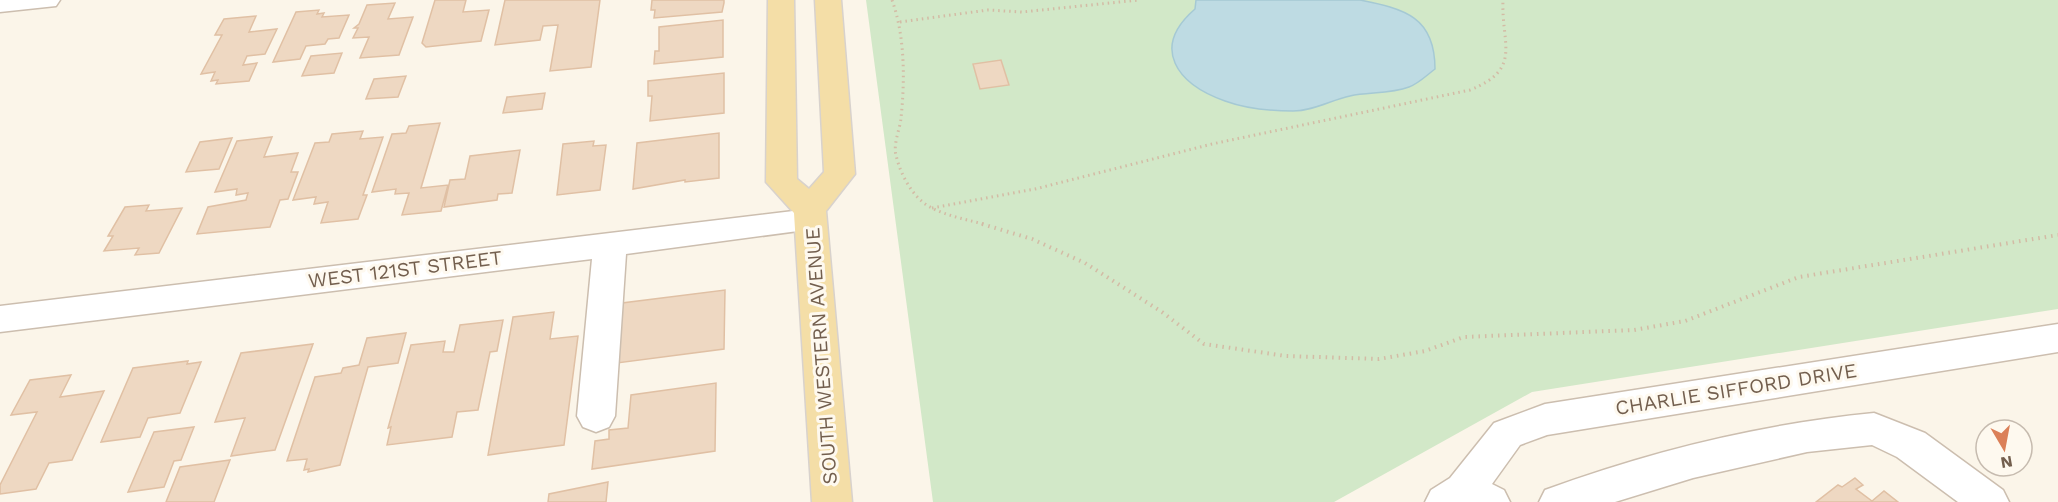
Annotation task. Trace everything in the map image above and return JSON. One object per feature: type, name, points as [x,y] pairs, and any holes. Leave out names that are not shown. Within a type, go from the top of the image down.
[{"type":"main road","name":"SOUTH WESTERN AVENUE","points":[[781,0],[782,182],[810,215],[832,502]]},
{"type":"main road","name":"SOUTH WESTERN AVENUE","points":[[810,215],[840,174],[828,0]]},
{"type":"street","points":[[0,4],[47,0]]},
{"type":"street","name":"WEST 121ST STREET","points":[[0,319],[610,244],[810,215]]},
{"type":"street","points":[[596,416],[610,244]]},
{"type":"street","name":"CHARLIE SIFFORD DRIVE","points":[[1466,498],[1507,434],[1545,420],[2058,338]]},
{"type":"street","points":[[1559,502],[1693,461],[1806,436],[1874,429],[1911,445],[1989,502]]},
{"type":"path","points":[[892,0],[900,22],[903,79],[901,118],[895,153],[904,179],[916,198],[931,208],[1032,239],[1085,263],[1162,312],[1204,344],[1286,356],[1379,359],[1425,351],[1464,337],[1634,330],[1675,322],[1735,304],[1799,278],[2058,235]]},
{"type":"path","points":[[900,22],[988,10],[1022,12],[1140,0]]},
{"type":"path","points":[[931,208],[1035,189],[1212,144],[1452,96],[1484,85],[1501,70],[1507,52],[1501,15],[1503,0]]},
{"type":"green space","points":[[866,0],[2058,0],[2058,309],[1532,392],[1334,502],[933,502]]},
{"type":"water","points":[[1196,0],[1360,0],[1391,7],[1414,18],[1423,27],[1434,51],[1435,69],[1409,87],[1350,96],[1300,111],[1267,110],[1233,104],[1208,94],[1194,85],[1175,63],[1172,51],[1174,37],[1181,23],[1195,9]]},
{"type":"building","points":[[435,0],[466,0],[463,12],[489,10],[481,41],[426,47],[422,43]]},
{"type":"building","points":[[505,0],[600,0],[591,67],[550,71],[558,25],[543,26],[540,40],[495,45]]},
{"type":"building","points":[[652,0],[724,0],[724,3],[722,12],[654,18],[655,10],[651,10]]},
{"type":"building","points":[[395,3],[388,19],[413,17],[399,55],[360,58],[369,37],[353,38],[358,28],[354,28],[359,24],[367,5]]},
{"type":"building","points":[[319,10],[317,14],[324,13],[322,17],[349,15],[339,38],[328,39],[325,44],[306,46],[300,59],[273,62],[296,12]]},
{"type":"building","points":[[256,16],[249,32],[277,29],[265,54],[247,56],[243,65],[257,63],[249,81],[216,84],[218,80],[211,81],[215,72],[201,74],[222,35],[215,35],[224,19]]},
{"type":"building","points":[[723,20],[723,57],[654,64],[655,51],[659,51],[659,27]]},
{"type":"building","points":[[342,53],[334,73],[302,76],[311,56]]},
{"type":"building","points":[[1001,60],[1009,85],[980,89],[973,64]]},
{"type":"building","points":[[724,73],[724,113],[650,121],[652,96],[648,96],[648,81]]},
{"type":"building","points":[[406,76],[398,97],[366,99],[374,79]]},
{"type":"building","points":[[545,93],[542,109],[503,113],[507,97]]},
{"type":"building","points":[[440,123],[421,188],[448,185],[441,211],[402,215],[409,193],[395,194],[396,189],[372,192],[392,134],[406,133],[409,126]]},
{"type":"building","points":[[363,131],[360,139],[383,137],[363,195],[367,195],[358,219],[321,223],[328,202],[314,204],[316,197],[293,200],[315,143],[329,142],[332,134]]},
{"type":"building","points":[[719,133],[719,178],[685,182],[685,180],[633,189],[637,143]]},
{"type":"building","points":[[272,137],[264,157],[298,153],[291,172],[298,172],[288,199],[280,200],[270,227],[197,234],[208,207],[246,200],[248,193],[236,195],[237,189],[215,192],[237,141]]},
{"type":"building","points":[[232,138],[219,169],[186,172],[200,142]]},
{"type":"building","points":[[594,141],[593,146],[606,145],[600,190],[557,195],[563,144]]},
{"type":"building","points":[[520,150],[512,193],[498,194],[497,200],[444,207],[450,180],[465,179],[470,156]]},
{"type":"building","points":[[149,205],[146,211],[182,208],[159,253],[135,255],[139,248],[104,251],[113,236],[108,236],[125,207]]},
{"type":"building","points":[[725,290],[724,349],[617,363],[622,303]]},
{"type":"building","points":[[554,312],[550,339],[578,336],[564,445],[488,455],[513,317]]},
{"type":"building","points":[[503,320],[497,351],[490,352],[478,410],[457,412],[452,437],[387,445],[391,427],[388,428],[411,345],[445,341],[443,352],[454,352],[460,325]]},
{"type":"building","points":[[406,333],[398,363],[368,367],[340,465],[308,472],[309,469],[304,470],[307,459],[287,461],[315,377],[341,373],[343,368],[359,365],[367,338]]},
{"type":"building","points":[[313,344],[275,450],[231,456],[245,418],[215,422],[241,353]]},
{"type":"building","points":[[188,361],[187,364],[201,362],[180,413],[148,418],[140,437],[101,442],[133,368]]},
{"type":"building","points":[[71,375],[60,397],[104,391],[72,460],[49,463],[36,489],[0,494],[0,485],[37,412],[11,415],[30,380]]},
{"type":"building","points":[[716,383],[715,451],[592,469],[595,441],[609,439],[609,430],[628,428],[631,395]]},
{"type":"building","points":[[194,427],[181,460],[174,461],[164,487],[128,492],[154,432]]},
{"type":"building","points":[[230,460],[214,502],[166,502],[180,467]]},
{"type":"building","points":[[1855,478],[1863,485],[1856,489],[1872,501],[1884,491],[1898,502],[1816,502],[1838,485],[1842,487]]},
{"type":"building","points":[[608,482],[606,502],[548,502],[549,494]]}]
